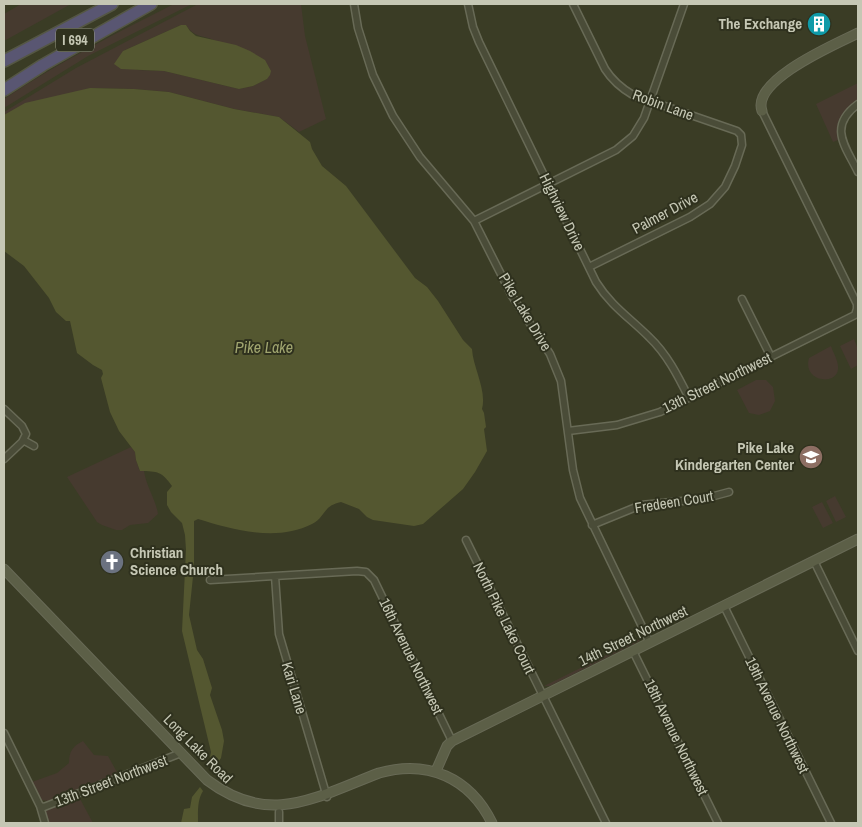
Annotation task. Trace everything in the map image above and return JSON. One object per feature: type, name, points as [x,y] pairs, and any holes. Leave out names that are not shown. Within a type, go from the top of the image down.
[{"type":"highway","name":"I 694","points":[[4,61],[112,4]]},
{"type":"highway","name":"I 694","points":[[4,80],[75,41],[150,4]]},
{"type":"highway","points":[[4,90],[43,65],[150,4]]},
{"type":"street","name":"Pike Lake Drive","points":[[354,4],[358,28],[382,96],[420,157],[474,221],[512,296],[550,354],[560,381],[576,484],[580,498],[650,643]]},
{"type":"street","name":"Highview Drive","points":[[468,4],[473,27],[479,42],[589,267],[609,300],[660,348],[678,374],[689,398]]},
{"type":"street","name":"Robin Lane","points":[[573,4],[604,69],[624,90],[741,135]]},
{"type":"street","points":[[474,221],[616,150],[625,143],[638,128],[650,101],[684,4]]},
{"type":"street","points":[[762,111],[760,102],[762,96],[783,75],[807,58],[858,33]]},
{"type":"street","points":[[858,104],[846,116],[842,129],[843,143],[858,172]]},
{"type":"street","name":"13th Street Northwest","points":[[568,431],[617,425],[641,418],[689,398],[852,317],[856,312],[856,304],[762,111]]},
{"type":"street","name":"Palmer Drive","points":[[589,267],[690,217],[710,204],[725,187],[731,176],[742,146],[741,135]]},
{"type":"street","points":[[742,299],[771,357]]},
{"type":"street","points":[[4,409],[26,434],[23,440],[4,459]]},
{"type":"street","points":[[23,440],[34,446]]},
{"type":"street","name":"Fredeen Court","points":[[592,524],[641,505],[703,499],[728,492]]},
{"type":"street","name":"14th Street Northwest","points":[[452,741],[858,539]]},
{"type":"street","name":"North Pike Lake Court","points":[[466,540],[606,823]]},
{"type":"street","points":[[814,561],[858,651]]},
{"type":"street","name":"Long Lake Road","points":[[4,570],[217,790],[235,802],[258,810],[279,812],[302,808],[366,778],[390,770],[414,768],[436,771],[448,776],[470,791],[492,823]]},
{"type":"street","name":"16th Avenue Northwest","points":[[275,576],[366,572],[374,580],[452,741]]},
{"type":"street","points":[[210,580],[275,576]]},
{"type":"street","name":"Kari Lane","points":[[275,576],[278,634],[327,797]]},
{"type":"street","name":"19th Avenue Northwest","points":[[724,606],[831,823]]},
{"type":"street","name":"18th Avenue Northwest","points":[[633,651],[718,823]]},
{"type":"street","points":[[4,733],[40,806],[45,823]]},
{"type":"street","points":[[436,771],[446,746],[452,741]]},
{"type":"street","name":"13th Street Northwest","points":[[40,806],[44,807],[181,753]]},
{"type":"street","points":[[279,812],[279,823]]},
{"type":"shaded area","points":[[21,4],[71,4],[4,41],[4,14]]},
{"type":"shaded area","points":[[174,4],[192,4],[88,56],[4,108],[4,99],[45,73],[109,37]]},
{"type":"shaded area","points":[[198,4],[301,4],[305,36],[326,119],[299,132],[279,117],[234,109],[169,92],[90,88],[4,115],[4,112],[76,68]],"holes":[[[181,25],[186,25],[192,32],[216,41],[267,79],[253,86],[239,89],[164,71],[137,70],[123,51]]]},
{"type":"shaded area","points":[[858,83],[858,100],[842,117],[838,128],[838,140],[833,142],[816,104]]},
{"type":"shaded area","points":[[854,339],[858,349],[858,365],[851,369],[840,346]]},
{"type":"shaded area","points":[[831,346],[838,363],[836,374],[832,378],[827,379],[815,377],[810,372],[808,366],[809,358]]},
{"type":"shaded area","points":[[756,380],[766,380],[773,387],[775,401],[770,411],[759,415],[749,413],[737,390]]},
{"type":"shaded area","points":[[131,447],[135,452],[140,471],[144,471],[158,514],[148,523],[130,525],[122,530],[116,530],[97,522],[67,477]]},
{"type":"shaded area","points":[[835,496],[846,517],[836,522],[826,501]]},
{"type":"shaded area","points":[[822,502],[833,523],[823,528],[812,507]]},
{"type":"shaded area","points":[[641,639],[638,642],[550,686],[544,686]]},
{"type":"shaded area","points":[[83,741],[94,755],[108,756],[118,774],[49,801],[41,800],[32,782],[57,773],[69,763],[74,747]]},
{"type":"shaded area","points":[[79,797],[93,823],[48,823],[45,818],[46,810]]},
{"type":"water","points":[[181,25],[186,25],[196,36],[236,45],[250,51],[265,60],[271,71],[270,75],[267,79],[253,86],[239,89],[164,71],[121,69],[114,64],[123,51]]},
{"type":"water","name":"Pike Lake","points":[[90,88],[169,92],[234,109],[279,117],[310,142],[322,166],[346,186],[415,278],[427,287],[438,301],[463,340],[472,349],[483,394],[482,409],[486,427],[484,429],[487,451],[463,489],[423,524],[414,526],[373,520],[359,509],[341,502],[330,506],[312,524],[284,532],[255,532],[226,527],[198,519],[194,521],[194,567],[189,615],[197,650],[203,659],[212,688],[210,695],[224,741],[221,758],[214,768],[209,763],[211,752],[182,631],[185,535],[182,523],[167,505],[167,492],[172,486],[159,473],[140,471],[135,452],[119,431],[110,412],[101,378],[102,370],[77,353],[70,321],[66,321],[56,312],[49,298],[24,266],[4,251],[4,115],[25,103]]},
{"type":"water","points":[[200,787],[203,791],[199,802],[198,823],[181,823],[184,809],[190,808],[192,797]]},
{"type":"place","name":"The Exchange","points":[[819,24]]},
{"type":"place","name":"Pike Lake Kindergarten Center","points":[[811,457]]},
{"type":"place","name":"Christian Science Church","points":[[112,562]]}]
